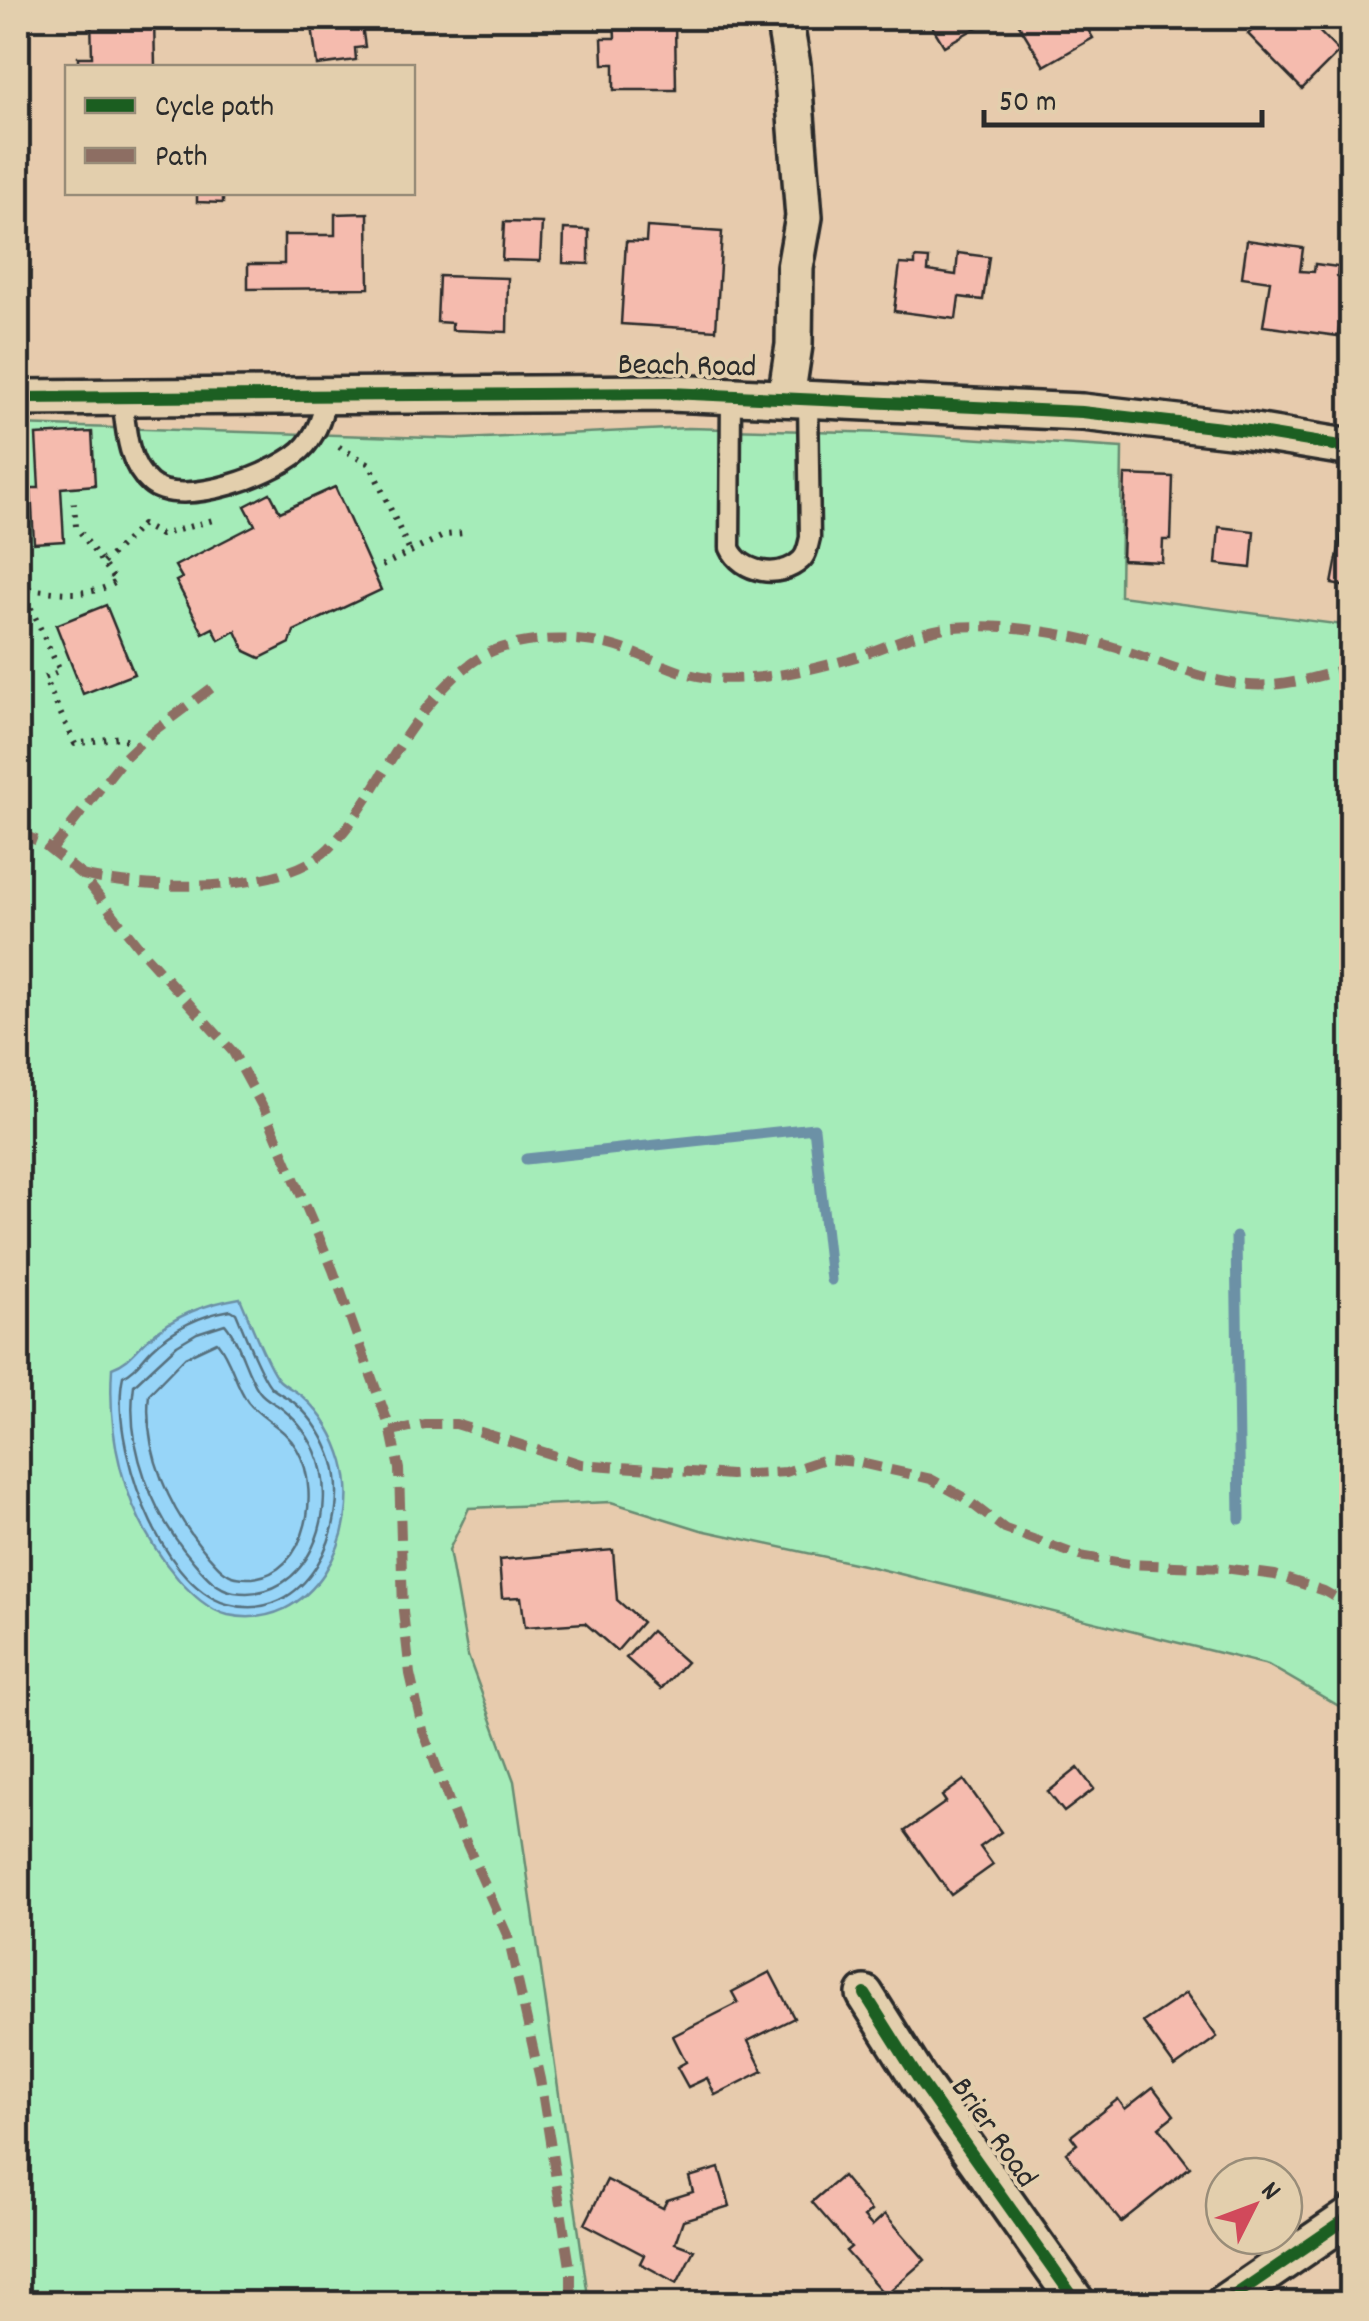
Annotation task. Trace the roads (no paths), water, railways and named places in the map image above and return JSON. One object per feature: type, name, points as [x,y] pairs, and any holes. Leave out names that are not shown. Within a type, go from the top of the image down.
[{"type":"street","points":[[784,18],[792,65],[804,216],[796,268],[797,399]]},
{"type":"street","name":"Beach Road","points":[[18,398],[670,393],[1082,412],[1352,448]]},
{"type":"street","name":"Brier Road","points":[[865,1994],[918,2078],[1078,2304]]},
{"type":"street","points":[[1222,2304],[1352,2216]]},
{"type":"lane","points":[[122,397],[131,454],[151,484],[166,493],[245,480],[290,459],[305,446],[324,417],[326,396]]},
{"type":"lane","points":[[731,396],[730,548],[734,558],[746,567],[772,571],[802,560],[807,550],[797,399]]},
{"type":"water","points":[[240,1298],[274,1374],[311,1405],[328,1427],[343,1462],[347,1490],[338,1547],[325,1572],[307,1593],[285,1609],[258,1617],[228,1615],[207,1605],[161,1557],[124,1481],[111,1398],[112,1368],[158,1331],[191,1312]]},
{"type":"waterway","points":[[526,1159],[814,1128],[831,1280]]},
{"type":"waterway","points":[[1236,1237],[1240,1519]]}]
